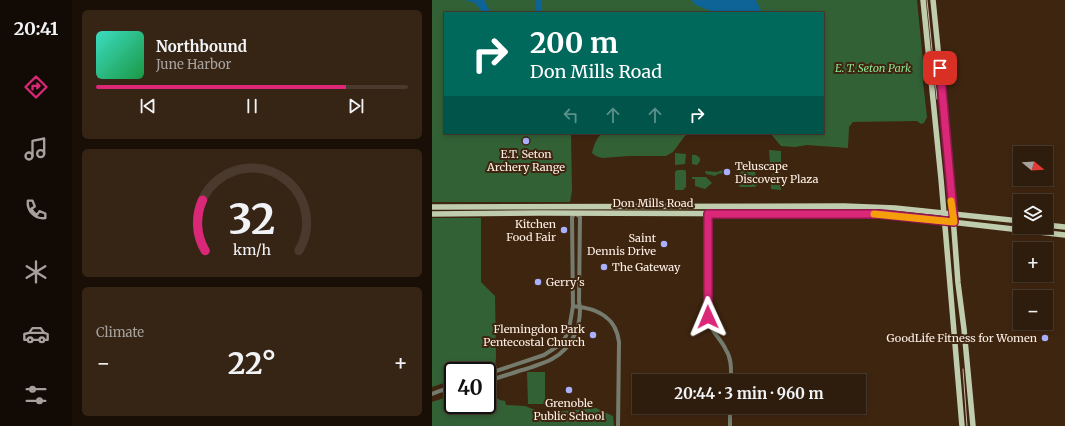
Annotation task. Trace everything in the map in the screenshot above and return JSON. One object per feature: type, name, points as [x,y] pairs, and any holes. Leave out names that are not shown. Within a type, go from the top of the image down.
[{"type":"main road","points":[[923,0],[945,221],[962,426]]},
{"type":"main road","points":[[933,0],[954,222],[958,284],[964,329],[973,426]]},
{"type":"main road","name":"Don Mills Road","points":[[432,207],[844,206],[895,208],[1013,220]]},
{"type":"main road","name":"Don Mills Road","points":[[432,214],[876,214],[1065,235]]},
{"type":"main road","points":[[1053,226],[1065,227]]},
{"type":"street","points":[[708,207],[708,317],[713,332],[728,353],[731,374]]},
{"type":"street","points":[[496,371],[544,355],[558,346],[567,333],[573,306],[572,217],[575,213],[580,218],[580,316],[572,340],[565,349],[547,362],[496,378]]},
{"type":"street","points":[[572,249],[579,248]]},
{"type":"street","points":[[573,306],[605,316],[612,323],[618,333],[618,426]]},
{"type":"street","points":[[512,366],[514,373]]},
{"type":"street","points":[[433,394],[444,390]]},
{"type":"street","points":[[433,394],[444,391]]},
{"type":"street","points":[[730,414],[730,426]]},
{"type":"green space","name":"E. T. Seton Park","points":[[432,0],[917,0],[927,117],[924,123],[921,124],[917,121],[853,122],[849,127],[848,148],[807,145],[795,147],[781,146],[771,134],[824,134],[824,12],[444,12],[444,134],[571,134],[572,191],[570,202],[432,202]]},
{"type":"green space","points":[[601,134],[688,134],[673,152],[666,156],[602,158],[592,153]]},
{"type":"green space","points":[[769,150],[781,151],[781,164],[770,164]]},
{"type":"green space","points":[[675,153],[686,154],[685,164],[675,165]]},
{"type":"green space","points":[[692,155],[696,155],[700,158],[697,165],[692,164]]},
{"type":"green space","points":[[728,168],[724,173],[715,176],[706,174],[705,171],[717,172]]},
{"type":"green space","points":[[743,168],[755,172],[756,177],[748,182],[739,184],[736,180]]},
{"type":"green space","points":[[677,170],[685,170],[686,172],[686,187],[683,190],[675,190],[675,172]]},
{"type":"green space","points":[[774,172],[780,172],[781,190],[771,189],[771,176]]},
{"type":"green space","points":[[692,177],[706,177],[712,183],[705,189],[695,186],[695,179],[692,179]]},
{"type":"green space","points":[[757,179],[758,184],[755,187],[740,187],[739,185],[749,183]]},
{"type":"green space","points":[[432,218],[481,218],[481,282],[495,296],[496,362],[444,362],[444,383],[432,387]]},
{"type":"green space","points":[[527,372],[545,372],[545,404],[528,404]]},
{"type":"green space","points":[[444,398],[444,414],[496,414],[496,398],[505,401],[506,405],[525,406],[543,413],[596,408],[613,416],[614,426],[432,426],[432,402]]},
{"type":"water","points":[[465,0],[484,0],[490,12],[482,12],[475,3]]},
{"type":"water","points":[[536,0],[541,0],[542,12],[536,12]]},
{"type":"water","points":[[692,0],[756,0],[762,12],[713,12],[694,4]]},
{"type":"water","points":[[773,10],[778,12],[766,12]]},
{"type":"tram line","points":[[927,0],[937,99]]},
{"type":"tram line","points":[[963,369],[967,426]]},
{"type":"slow traffic","points":[[874,214],[954,222],[951,201]]},
{"type":"place","name":"E.T. Seton Archery Range","points":[[526,141]]},
{"type":"place","name":"Teluscape Discovery Plaza","points":[[727,172]]},
{"type":"place","name":"Kitchen Food Fair","points":[[564,230]]},
{"type":"place","name":"Saint Dennis Drive","points":[[664,244]]},
{"type":"place","name":"The Gateway","points":[[604,267]]},
{"type":"place","name":"Gerry's","points":[[538,282]]},
{"type":"place","name":"Flemingdon Park Pentecostal Church","points":[[593,335]]},
{"type":"place","name":"GoodLife Fitness for Women","points":[[1045,338]]},
{"type":"place","name":"Grenoble Public School","points":[[569,390]]},
{"type":"route","points":[[708,317],[708,214],[880,214],[954,222],[940,68]]}]
